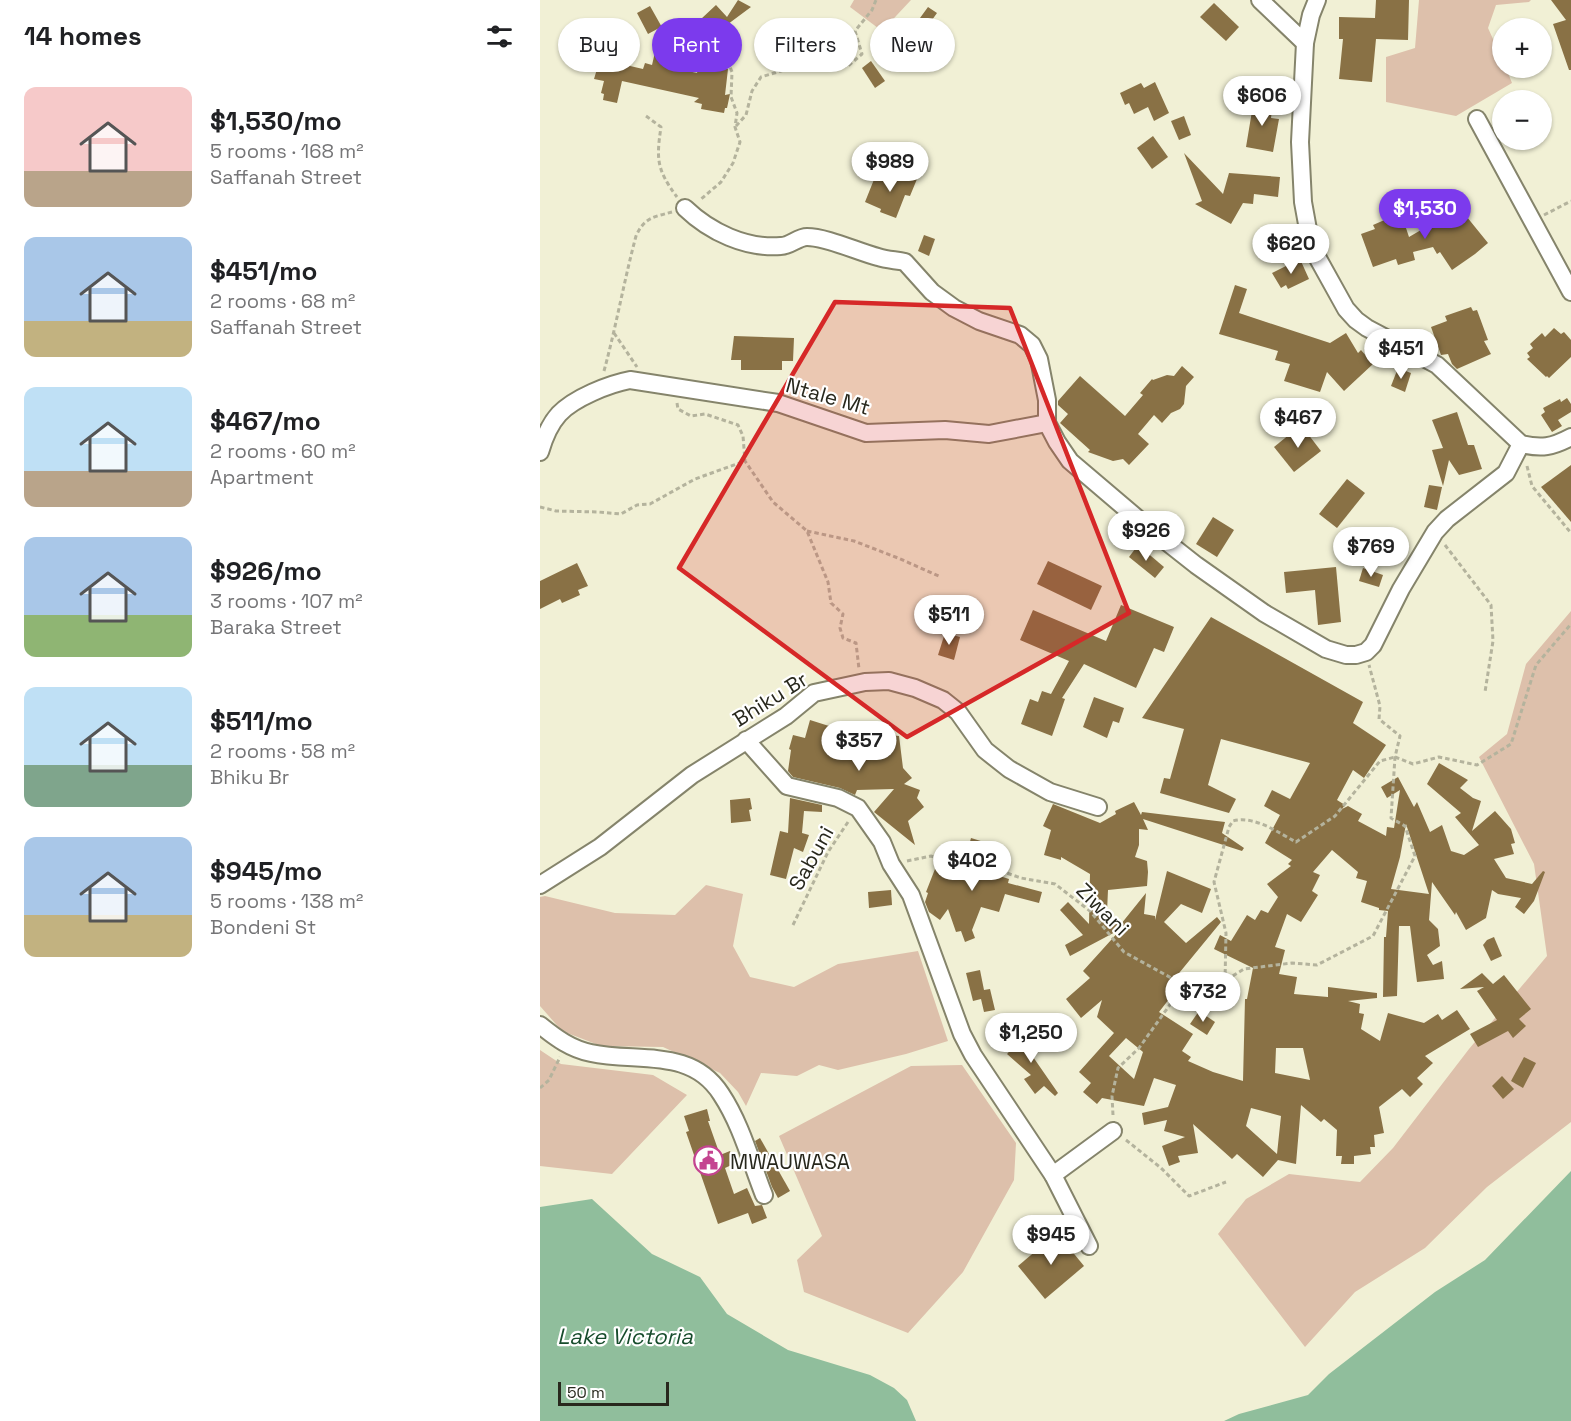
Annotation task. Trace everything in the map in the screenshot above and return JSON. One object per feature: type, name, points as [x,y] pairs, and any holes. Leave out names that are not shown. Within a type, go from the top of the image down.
[{"type":"street","points":[[1260,0],[1305,43]]},
{"type":"street","points":[[1317,0],[1305,43],[1300,142],[1303,202],[1311,246],[1346,309],[1367,328],[1437,366],[1521,444],[1537,448],[1545,447],[1571,437]]},
{"type":"street","points":[[1477,119],[1571,292]]},
{"type":"street","points":[[685,208],[712,230],[740,241],[764,246],[783,246],[806,237],[848,246],[879,258],[905,262],[932,292],[954,308],[979,321],[1020,335],[1032,345],[1039,359],[1047,399],[1047,423],[1070,460],[1104,492],[1196,565],[1264,613],[1326,649],[1346,655],[1366,652],[1378,636],[1401,588],[1435,532],[1447,519],[1506,474],[1521,444]]},
{"type":"street","name":"Ntale Mt","points":[[540,452],[545,435],[559,414],[574,402],[614,383],[630,380],[778,403],[866,433],[945,430],[989,434],[1047,423]]},
{"type":"street","name":"Bhiku Br","points":[[540,885],[600,847],[692,775],[786,716],[814,693],[865,682],[889,681],[915,687],[943,700],[958,712],[985,750],[1009,769],[1050,792],[1098,807]]},
{"type":"street","points":[[746,740],[787,786],[838,798],[858,808],[882,842],[891,864],[911,896],[962,1034],[973,1055],[1053,1175],[1089,1246]]},
{"type":"street","points":[[540,1025],[566,1044],[592,1054],[648,1058],[690,1066],[708,1078],[721,1094],[735,1121],[764,1195]]},
{"type":"street","points":[[1053,1175],[1113,1131]]},
{"type":"path","points":[[735,127],[746,115],[752,91],[761,77],[791,68],[811,57],[829,60],[847,67],[862,54],[855,31],[872,10],[876,0]]},
{"type":"path","points":[[598,391],[614,333],[615,318],[630,257],[641,225],[652,218],[685,208],[703,198],[720,182],[733,163],[740,142],[735,127],[737,113],[731,97],[732,72]]},
{"type":"path","points":[[646,116],[661,127],[657,152],[664,179],[685,208]]},
{"type":"path","points":[[1532,222],[1571,201]]},
{"type":"path","points":[[614,333],[646,381]]},
{"type":"path","points":[[675,388],[678,409],[691,416],[705,414],[738,425],[743,436],[745,461],[773,502],[807,531],[828,582],[831,603],[843,614],[840,628],[843,639],[855,643],[857,665],[865,682]]},
{"type":"path","points":[[1521,444],[1532,486],[1571,533]]},
{"type":"path","points":[[540,507],[556,512],[621,514],[637,505],[650,504],[695,479],[745,461]]},
{"type":"path","points":[[807,531],[854,542],[941,577]]},
{"type":"path","points":[[1435,532],[1491,605],[1493,640],[1485,692]]},
{"type":"path","points":[[1225,981],[1226,933],[1214,882],[1229,827],[1233,821],[1240,819],[1265,826],[1296,842],[1335,816],[1380,761],[1395,757],[1413,764],[1439,757],[1477,765],[1511,744],[1536,665],[1571,624]]},
{"type":"path","points":[[1226,1182],[1189,1196],[1161,1168],[1113,1131],[1112,1096],[1118,1068],[1139,1048],[1184,985],[1205,993],[1244,969],[1292,963],[1317,965],[1373,936],[1415,856],[1405,826],[1391,818],[1395,757],[1400,736],[1378,719],[1380,706],[1366,652]]},
{"type":"path","name":"Sabuni","points":[[794,925],[828,852],[858,808]]},
{"type":"path","name":"Ziwani","points":[[891,864],[931,856],[984,874],[998,870],[1021,878],[1055,884],[1090,912],[1124,952],[1184,985]]},
{"type":"path","points":[[540,1088],[549,1080],[566,1044]]},
{"type":"highlighted area","points":[[835,302],[1010,308],[1129,613],[907,737],[679,568]]},
{"type":"shaded area","points":[[854,0],[911,0],[894,18],[870,18],[870,22],[850,7]]},
{"type":"shaded area","points":[[1419,0],[1531,0],[1496,5],[1488,28],[1492,37],[1492,78],[1510,78],[1512,83],[1500,90],[1492,90],[1492,95],[1456,116],[1386,102],[1386,57],[1415,48]]},
{"type":"shaded area","points":[[1571,611],[1571,1122],[1487,1187],[1425,1248],[1355,1292],[1305,1347],[1218,1234],[1246,1199],[1289,1174],[1360,1182],[1393,1148],[1469,1049],[1547,956],[1534,864],[1479,757],[1507,734],[1526,664]]},
{"type":"shaded area","points":[[706,885],[743,894],[733,946],[750,977],[794,987],[838,964],[918,951],[948,1041],[906,1054],[838,1070],[819,1065],[797,1076],[761,1073],[746,1106],[738,1092],[720,1073],[663,1047],[601,1046],[562,1031],[540,1006],[540,897],[545,896],[615,913],[675,915]]},
{"type":"shaded area","points":[[540,1050],[561,1064],[653,1075],[687,1095],[612,1174],[540,1166]]},
{"type":"shaded area","points":[[962,1065],[1016,1143],[1014,1180],[963,1272],[908,1333],[804,1292],[797,1260],[822,1236],[779,1136],[911,1066]]},
{"type":"water","points":[[1571,1171],[1571,1421],[1224,1421],[1239,1414],[1308,1395],[1329,1374],[1435,1292],[1485,1260]]},
{"type":"water","name":"Lake Victoria","points":[[592,1199],[652,1254],[700,1277],[727,1314],[788,1350],[870,1375],[894,1388],[907,1400],[916,1421],[540,1421],[540,1207]]},
{"type":"building","points":[[738,0],[751,7],[736,18],[702,18],[716,5],[727,17]]},
{"type":"building","points":[[1376,0],[1409,0],[1408,40],[1376,39],[1372,82],[1339,79],[1343,39],[1339,39],[1339,17],[1375,18]]},
{"type":"building","points":[[1551,0],[1571,0],[1571,70],[1569,70],[1553,24],[1566,20]]},
{"type":"building","points":[[1214,3],[1239,27],[1226,41],[1200,17]]},
{"type":"building","points":[[650,6],[657,18],[652,18],[652,32],[648,34],[637,13]]},
{"type":"building","points":[[928,7],[937,13],[933,18],[920,18]]},
{"type":"building","points":[[870,62],[870,72],[879,72],[885,81],[875,88],[862,68]]},
{"type":"building","points":[[645,63],[652,65],[652,72],[728,72],[725,95],[730,94],[727,108],[724,113],[701,109],[702,104],[694,102],[699,98],[622,81],[617,103],[603,100],[604,94],[601,93],[604,81],[594,79],[596,72],[640,72]]},
{"type":"building","points":[[1155,82],[1169,113],[1154,121],[1148,107],[1134,114],[1129,103],[1125,105],[1120,93],[1141,83],[1144,88]]},
{"type":"building","points":[[1254,99],[1273,102],[1271,118],[1279,119],[1273,152],[1246,147]]},
{"type":"building","points":[[1184,116],[1191,135],[1179,140],[1171,121]]},
{"type":"building","points":[[1153,136],[1168,157],[1152,169],[1137,148]]},
{"type":"building","points":[[1184,153],[1223,194],[1229,173],[1280,177],[1278,197],[1254,194],[1253,204],[1243,203],[1231,224],[1195,204],[1202,201]]},
{"type":"building","points":[[898,171],[917,179],[910,196],[905,195],[896,218],[880,212],[881,209],[865,202],[877,172],[895,180]]},
{"type":"building","points":[[1458,206],[1488,243],[1475,254],[1452,270],[1440,252],[1437,254],[1433,247],[1413,252],[1415,260],[1398,265],[1396,259],[1373,267],[1361,234],[1375,229],[1373,225],[1389,218],[1392,223],[1403,219],[1409,237]]},
{"type":"building","points":[[924,235],[935,239],[929,256],[918,251]]},
{"type":"building","points":[[1300,259],[1309,279],[1288,289],[1286,285],[1281,288],[1272,273]]},
{"type":"building","points":[[1235,285],[1247,289],[1239,313],[1330,343],[1346,333],[1358,353],[1361,350],[1373,364],[1344,391],[1327,372],[1320,392],[1284,381],[1290,364],[1275,360],[1278,351],[1219,334]]},
{"type":"building","points":[[1471,307],[1473,311],[1477,310],[1488,340],[1484,341],[1491,354],[1457,369],[1448,354],[1441,355],[1431,327],[1447,321],[1445,316]]},
{"type":"building","points":[[1554,328],[1561,334],[1564,332],[1571,340],[1571,357],[1549,378],[1527,359],[1530,357],[1527,353],[1533,348],[1530,344],[1542,333],[1545,337]]},
{"type":"building","points":[[734,336],[794,338],[793,361],[782,361],[782,370],[741,370],[741,360],[731,360]]},
{"type":"building","points":[[1182,366],[1194,377],[1186,386],[1184,404],[1162,423],[1154,415],[1138,434],[1149,444],[1129,465],[1123,459],[1113,461],[1088,452],[1090,450],[1060,423],[1068,414],[1058,405],[1058,401],[1080,376],[1125,416],[1143,395],[1140,393],[1152,379],[1167,375],[1174,376]]},
{"type":"building","points":[[1398,368],[1411,373],[1405,392],[1391,386]]},
{"type":"building","points":[[1567,398],[1571,404],[1571,412],[1558,420],[1562,426],[1552,432],[1541,415],[1545,412],[1543,408]]},
{"type":"building","points":[[1457,412],[1468,445],[1474,445],[1482,469],[1459,475],[1449,460],[1443,486],[1432,450],[1443,448],[1432,420]]},
{"type":"building","points":[[1301,425],[1321,451],[1294,472],[1274,447]]},
{"type":"building","points":[[1571,465],[1571,522],[1541,487]]},
{"type":"building","points":[[1347,479],[1365,493],[1337,528],[1319,514]]},
{"type":"building","points":[[1429,485],[1442,487],[1437,510],[1424,507]]},
{"type":"building","points":[[1213,517],[1234,530],[1217,557],[1196,544]]},
{"type":"building","points":[[1138,545],[1164,567],[1155,578],[1129,557]]},
{"type":"building","points":[[1048,561],[1102,586],[1091,610],[1037,584]]},
{"type":"building","points":[[577,563],[588,586],[578,590],[580,595],[562,603],[560,599],[540,609],[540,581]]},
{"type":"building","points":[[1336,567],[1341,622],[1318,625],[1315,590],[1286,593],[1284,572]]},
{"type":"building","points":[[1363,568],[1383,575],[1379,587],[1359,581]]},
{"type":"building","points":[[1121,605],[1174,627],[1164,652],[1154,648],[1136,688],[1084,664],[1062,698],[1065,699],[1052,736],[1021,724],[1030,699],[1038,702],[1042,691],[1051,694],[1069,661],[1020,640],[1033,610],[1106,641]]},
{"type":"building","points":[[1211,617],[1363,702],[1353,723],[1386,745],[1364,778],[1353,770],[1337,800],[1345,805],[1342,809],[1348,806],[1362,814],[1358,821],[1386,836],[1387,827],[1394,828],[1400,790],[1387,798],[1381,787],[1398,777],[1414,807],[1417,802],[1430,832],[1442,825],[1451,851],[1464,855],[1479,845],[1455,817],[1461,813],[1427,784],[1439,763],[1468,780],[1460,788],[1481,801],[1472,831],[1495,811],[1511,829],[1515,843],[1511,844],[1514,854],[1494,859],[1506,878],[1532,884],[1543,871],[1545,872],[1534,901],[1524,914],[1515,907],[1521,898],[1498,894],[1492,890],[1486,918],[1466,930],[1456,912],[1455,915],[1432,882],[1429,920],[1438,929],[1440,946],[1427,955],[1433,965],[1442,961],[1444,979],[1417,982],[1410,926],[1399,926],[1397,996],[1383,997],[1384,937],[1386,937],[1388,911],[1379,910],[1379,908],[1361,902],[1367,881],[1356,878],[1358,872],[1332,850],[1313,872],[1320,875],[1312,891],[1318,895],[1301,922],[1287,914],[1275,947],[1285,950],[1279,974],[1297,977],[1294,994],[1328,997],[1328,987],[1377,993],[1377,998],[1348,1001],[1360,1004],[1359,1013],[1364,1014],[1361,1029],[1380,1041],[1388,1013],[1424,1023],[1438,1014],[1442,1020],[1457,1010],[1470,1029],[1425,1056],[1433,1063],[1417,1078],[1423,1084],[1410,1097],[1402,1089],[1379,1107],[1384,1133],[1374,1135],[1375,1147],[1370,1147],[1371,1154],[1354,1156],[1354,1164],[1341,1164],[1342,1156],[1336,1156],[1337,1130],[1324,1119],[1321,1122],[1301,1105],[1296,1164],[1278,1160],[1263,1177],[1237,1154],[1232,1159],[1193,1124],[1198,1153],[1178,1156],[1180,1162],[1169,1166],[1162,1146],[1185,1137],[1164,1131],[1167,1120],[1144,1125],[1142,1113],[1168,1107],[1176,1085],[1154,1078],[1144,1106],[1102,1098],[1097,1104],[1083,1092],[1091,1083],[1079,1072],[1114,1033],[1097,1017],[1102,1000],[1081,1018],[1066,999],[1090,978],[1083,971],[1121,929],[1070,956],[1065,945],[1083,935],[1060,910],[1068,902],[1089,924],[1090,874],[1061,857],[1061,860],[1044,855],[1051,830],[1043,826],[1053,804],[1100,823],[1116,814],[1115,811],[1134,802],[1141,815],[1142,812],[1225,822],[1222,833],[1244,848],[1242,851],[1143,819],[1148,830],[1139,829],[1139,845],[1135,857],[1147,861],[1147,886],[1108,890],[1107,912],[1121,924],[1146,893],[1144,914],[1155,916],[1155,920],[1167,871],[1211,889],[1202,913],[1181,904],[1164,922],[1186,943],[1217,917],[1221,922],[1166,989],[1173,994],[1159,1012],[1193,1034],[1182,1051],[1191,1057],[1188,1061],[1243,1081],[1245,999],[1247,999],[1253,968],[1214,949],[1220,935],[1231,941],[1247,915],[1255,920],[1261,910],[1268,913],[1278,897],[1267,884],[1291,866],[1288,864],[1292,860],[1265,843],[1280,815],[1264,806],[1272,790],[1290,799],[1310,763],[1221,739],[1208,785],[1236,799],[1229,813],[1160,793],[1164,778],[1170,779],[1184,729],[1142,718]],"holes":[[[1406,824],[1429,894],[1391,889]],[[1126,1038],[1143,1052],[1134,1079],[1109,1056]],[[1276,1048],[1303,1048],[1310,1080],[1275,1073]],[[1251,1108],[1281,1116],[1277,1154],[1246,1126]]]},
{"type":"building","points":[[945,633],[960,637],[954,660],[938,655]]},
{"type":"building","points":[[1094,697],[1124,708],[1119,723],[1113,721],[1107,738],[1083,727]]},
{"type":"building","points":[[810,720],[829,726],[825,743],[848,750],[849,747],[860,750],[862,738],[872,739],[872,733],[899,736],[903,768],[912,778],[904,784],[920,790],[917,798],[924,807],[908,821],[915,845],[874,812],[894,789],[857,790],[855,795],[840,788],[793,777],[788,771],[791,750],[789,749],[793,735],[805,738]]},
{"type":"building","points":[[750,798],[751,821],[731,823],[730,800]]},
{"type":"building","points":[[790,798],[822,805],[822,812],[804,811],[802,833],[809,835],[803,852],[794,848],[786,879],[770,875],[780,831],[788,833]]},
{"type":"building","points":[[971,838],[984,842],[983,846],[994,849],[987,872],[1009,879],[1008,883],[1042,892],[1039,903],[1005,894],[999,912],[981,907],[972,930],[975,938],[965,942],[961,931],[956,932],[948,909],[940,920],[929,912],[925,902],[928,893],[926,892],[935,869],[971,883],[978,859],[966,856]]},
{"type":"building","points":[[891,890],[892,905],[869,908],[868,892]]},
{"type":"building","points":[[1494,937],[1502,956],[1491,961],[1483,945]]},
{"type":"building","points":[[980,970],[984,990],[990,989],[995,1010],[984,1012],[981,999],[973,1001],[966,973]]},
{"type":"building","points":[[1482,973],[1493,984],[1504,975],[1531,1009],[1519,1019],[1526,1026],[1513,1038],[1508,1031],[1478,1047],[1470,1034],[1497,1020],[1477,991],[1484,987],[1460,989]]},
{"type":"building","points":[[1199,1011],[1215,1022],[1207,1035],[1190,1024]]},
{"type":"building","points":[[1027,1032],[1040,1043],[1031,1054],[1058,1093],[1055,1096],[1044,1086],[1035,1094],[1024,1079],[1031,1075],[1007,1054]]},
{"type":"building","points":[[1524,1057],[1536,1063],[1523,1088],[1511,1081]]},
{"type":"building","points":[[1502,1076],[1514,1089],[1503,1099],[1492,1086]]},
{"type":"building","points":[[707,1109],[710,1121],[708,1121],[720,1155],[730,1151],[736,1163],[725,1168],[734,1194],[747,1188],[755,1206],[762,1205],[767,1218],[752,1224],[748,1213],[718,1224],[686,1132],[689,1131],[684,1116]]},
{"type":"building","points":[[760,1138],[790,1191],[778,1198],[755,1141]]},
{"type":"building","points":[[1057,1233],[1084,1266],[1045,1299],[1018,1266]]},
{"type":"place","name":"MWAUWASA","points":[[709,1161]]}]
